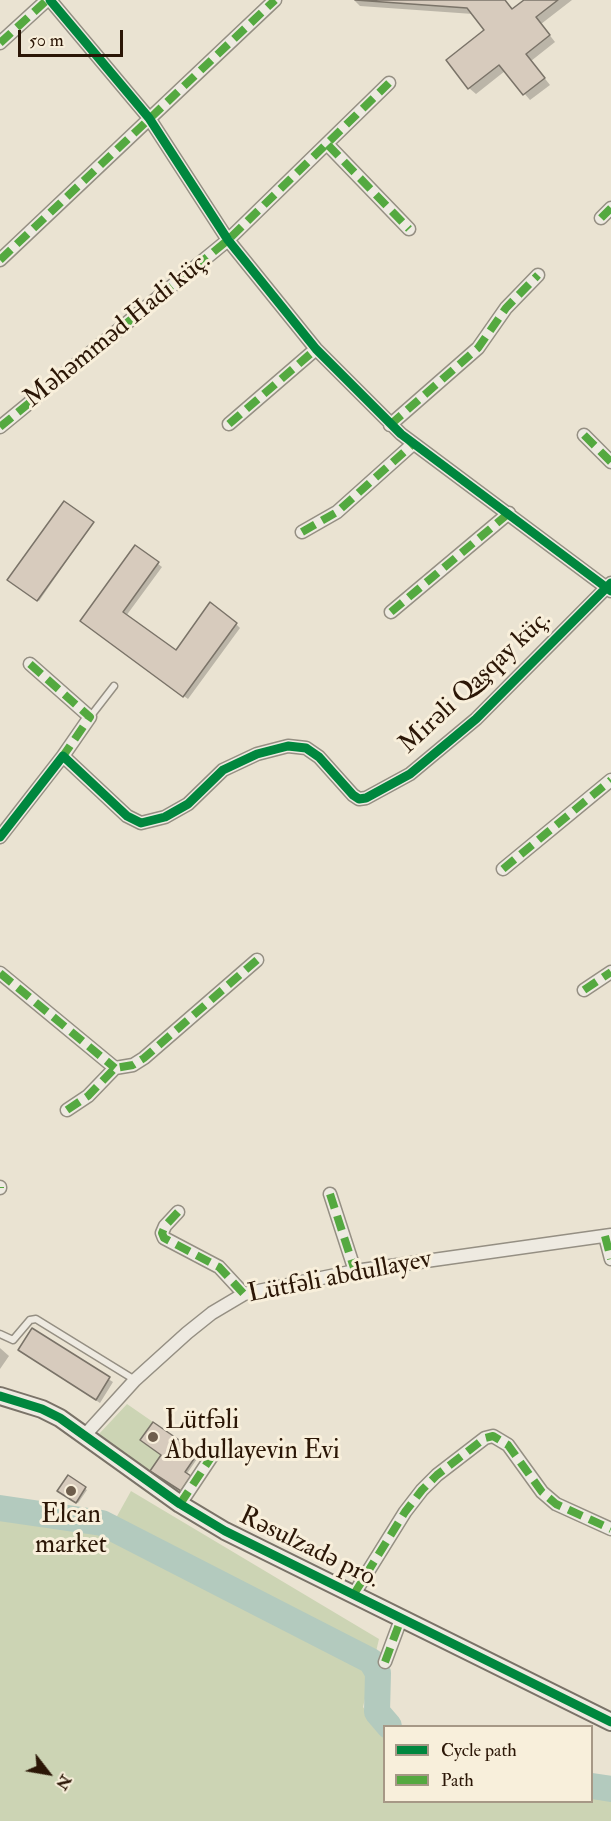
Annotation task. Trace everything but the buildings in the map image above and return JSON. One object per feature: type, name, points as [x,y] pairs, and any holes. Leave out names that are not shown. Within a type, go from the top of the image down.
[{"type":"street","points":[[0,43],[49,0],[149,118],[228,240],[316,349],[390,424],[413,444],[609,587]]},
{"type":"street","points":[[0,260],[275,0]]},
{"type":"street","name":"Məhəmməd Hadi küç.","points":[[0,427],[228,240],[389,82]]},
{"type":"street","points":[[328,144],[409,229]]},
{"type":"street","points":[[601,218],[611,208]]},
{"type":"street","points":[[390,424],[478,348],[506,308],[538,275]]},
{"type":"street","points":[[229,424],[316,349]]},
{"type":"street","points":[[584,435],[611,462]]},
{"type":"street","points":[[302,532],[337,512],[413,444]]},
{"type":"street","points":[[391,612],[508,513]]},
{"type":"street","name":"Mirəli Qaşqay küç.","points":[[63,756],[127,816],[141,823],[165,817],[188,804],[224,770],[257,754],[288,746],[306,748],[319,758],[352,795],[359,799],[366,798],[411,774],[476,719],[609,587]]},
{"type":"street","points":[[0,837],[63,756],[90,717],[30,664]]},
{"type":"street","points":[[503,869],[611,780]]},
{"type":"street","points":[[67,1110],[88,1096],[114,1068],[133,1065],[144,1058],[257,960]]},
{"type":"street","points":[[584,990],[611,972]]},
{"type":"street","points":[[0,973],[114,1068]]},
{"type":"street","points":[[330,1194],[355,1271]]},
{"type":"street","points":[[178,1212],[165,1226],[162,1233],[164,1238],[219,1267],[244,1294]]},
{"type":"street","points":[[608,1235],[611,1259]]},
{"type":"street","name":"Lütfəli abdullayev","points":[[85,1435],[135,1380],[187,1333],[212,1313],[244,1294],[355,1271],[608,1235]]},
{"type":"street","name":"Rəsulzadə pro.","points":[[0,1396],[42,1409],[85,1435],[180,1504],[225,1531],[611,1722]]},
{"type":"street","points":[[354,1594],[405,1512],[422,1490],[436,1475],[485,1438],[493,1437],[508,1445],[542,1492],[556,1504],[611,1529]]},
{"type":"street","points":[[180,1504],[212,1456]]},
{"type":"street","points":[[385,1662],[401,1618]]},
{"type":"lane","points":[[90,717],[114,686]]},
{"type":"lane","points":[[0,1334],[13,1340],[30,1320],[36,1319],[135,1380]]},
{"type":"green space","points":[[127,1404],[153,1422],[140,1440],[161,1455],[150,1471],[99,1434]]},
{"type":"green space","points":[[131,1491],[379,1639],[363,1707],[383,1735],[383,1803],[593,1803],[593,1799],[611,1798],[611,1821],[0,1821],[0,1520],[106,1536]]},
{"type":"waterway","points":[[0,1508],[102,1523],[371,1661],[378,1673],[377,1712],[388,1725]]},
{"type":"waterway","points":[[593,1786],[611,1789]]},
{"type":"marked path","points":[[0,43],[47,0]]},
{"type":"marked path","points":[[0,260],[275,0]]},
{"type":"marked path","points":[[0,427],[228,240],[389,83]]},
{"type":"marked path","points":[[328,145],[409,229]]},
{"type":"marked path","points":[[601,218],[611,208]]},
{"type":"marked path","points":[[390,425],[478,348],[506,308],[538,275]]},
{"type":"marked path","points":[[229,424],[316,349]]},
{"type":"marked path","points":[[584,435],[611,462]]},
{"type":"marked path","points":[[302,532],[337,512],[413,444]]},
{"type":"marked path","points":[[391,612],[509,513]]},
{"type":"marked path","points":[[30,664],[90,717],[63,756]]},
{"type":"marked path","points":[[503,869],[611,780]]},
{"type":"marked path","points":[[67,1110],[88,1096],[115,1068],[133,1065],[144,1058],[257,960]]},
{"type":"marked path","points":[[584,990],[611,972]]},
{"type":"marked path","points":[[0,973],[115,1068]]},
{"type":"marked path","points":[[330,1194],[355,1271]]},
{"type":"marked path","points":[[178,1212],[165,1226],[162,1233],[164,1238],[219,1267],[244,1294]]},
{"type":"marked path","points":[[605,1236],[611,1259]]},
{"type":"marked path","points":[[354,1594],[405,1512],[422,1490],[437,1475],[485,1438],[493,1436],[508,1445],[542,1492],[556,1504],[611,1529]]},
{"type":"marked path","points":[[180,1504],[212,1456]]},
{"type":"marked path","points":[[385,1662],[401,1619]]},
{"type":"cycle path","points":[[50,0],[149,118],[228,240],[316,349],[401,434],[611,591]]},
{"type":"cycle path","points":[[0,837],[63,756],[127,816],[141,823],[165,817],[188,804],[223,770],[257,754],[288,746],[306,748],[319,757],[353,795],[359,799],[366,798],[410,774],[476,719],[611,583]]},
{"type":"cycle path","points":[[0,1396],[42,1409],[60,1418],[180,1504],[225,1531],[611,1722]]},
{"type":"place","name":"Lütfəli Abdullayevin Evi","points":[[153,1437]]},
{"type":"place","name":"Elcan market","points":[[71,1491]]}]
